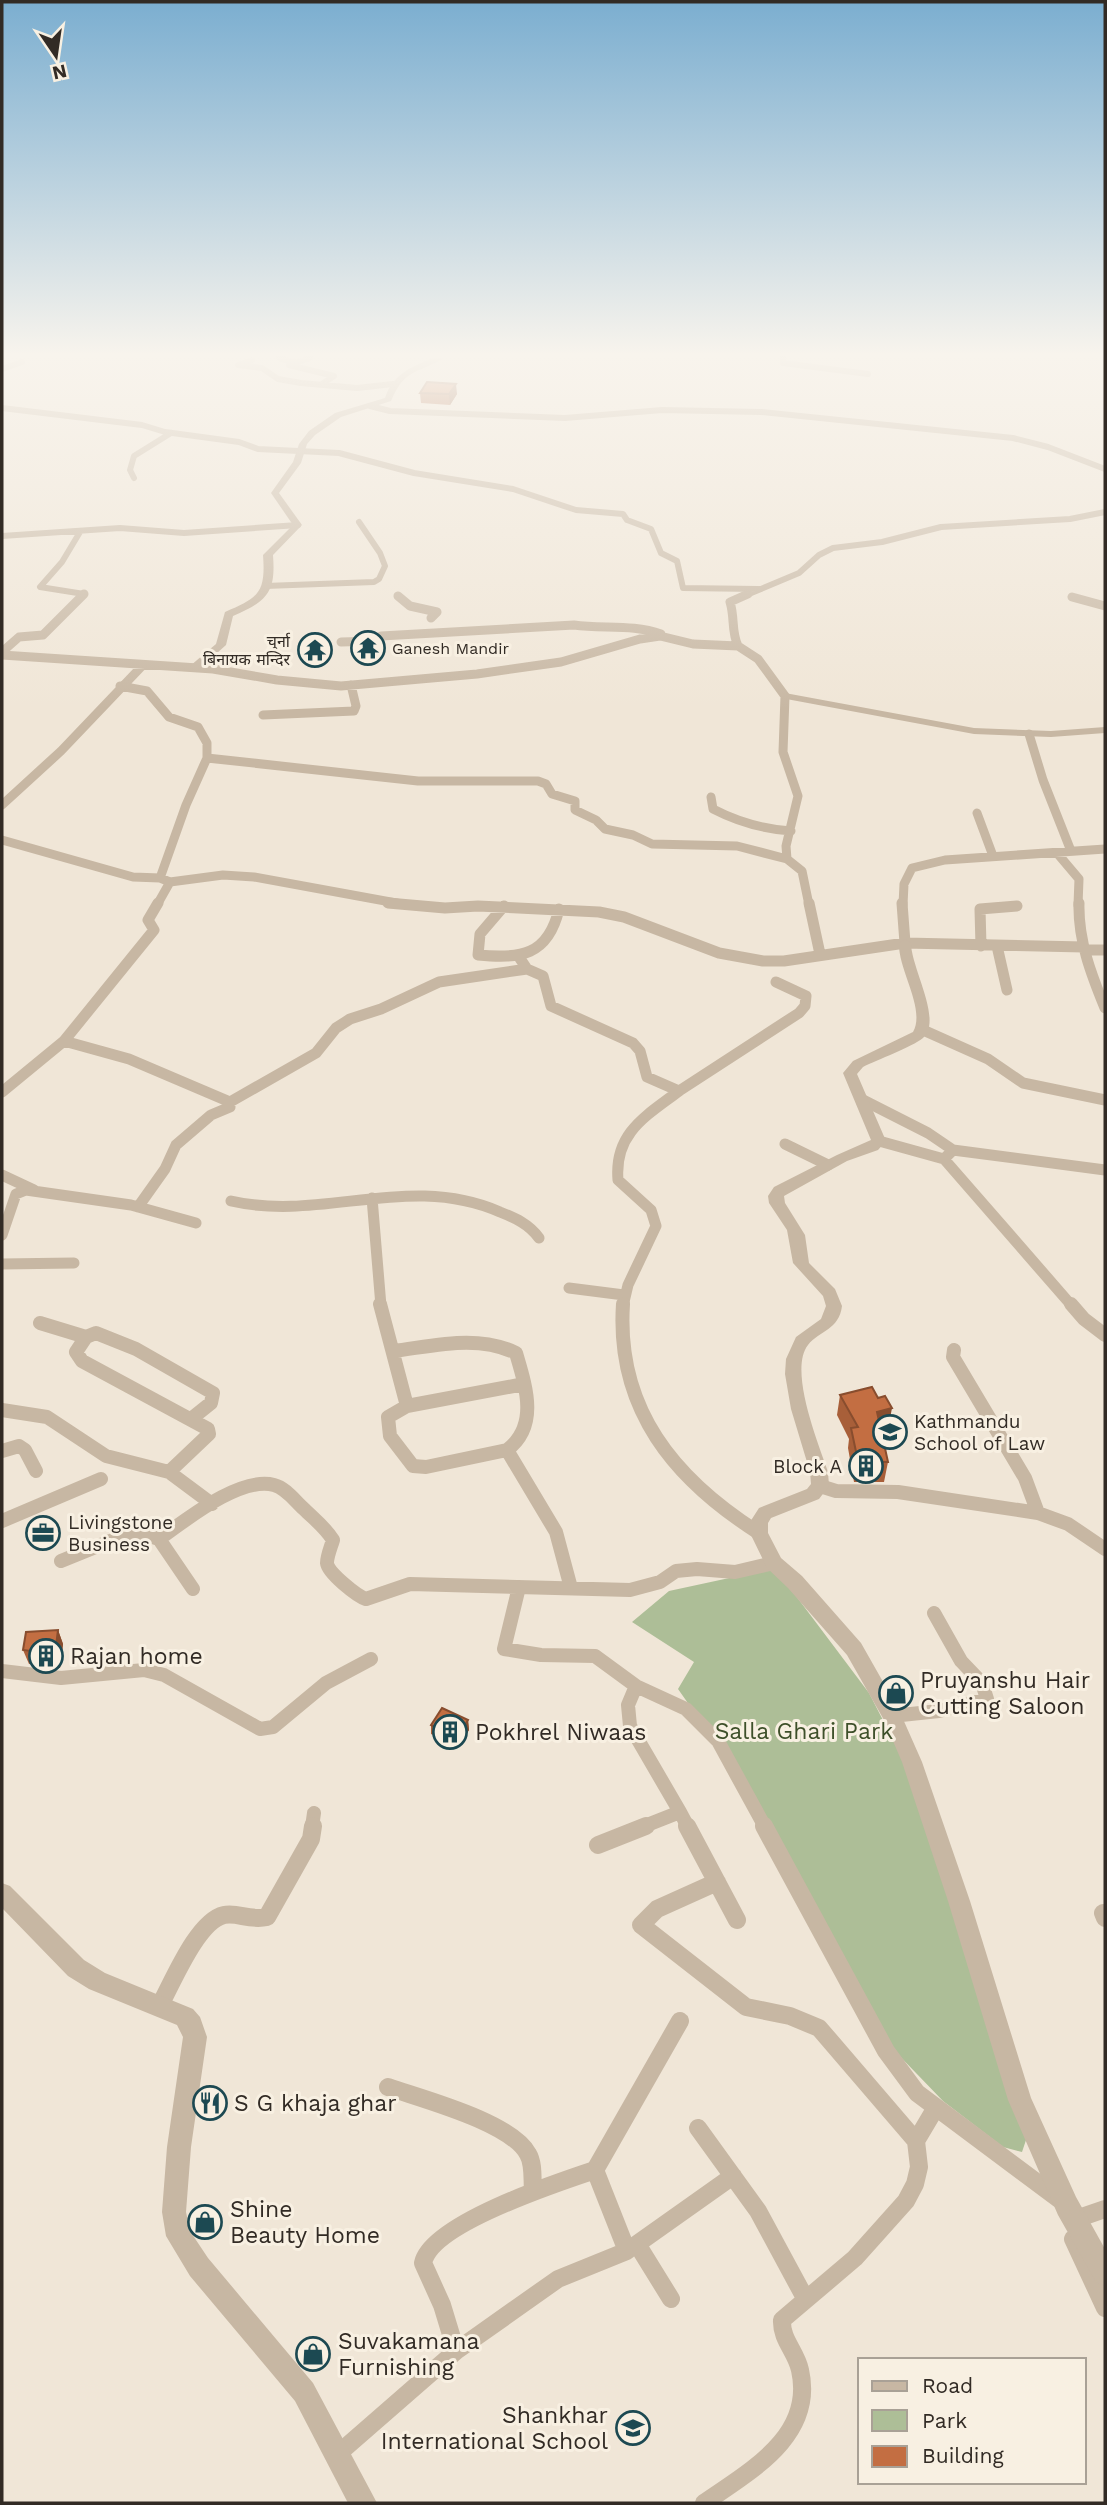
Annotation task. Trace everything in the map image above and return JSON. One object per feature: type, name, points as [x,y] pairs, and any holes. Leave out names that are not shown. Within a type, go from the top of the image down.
[{"type":"street","points":[[287,475],[275,494],[298,525]]},
{"type":"street","points":[[420,475],[513,489],[576,510],[623,514],[628,520],[651,529],[662,553],[677,561],[684,588],[758,589]]},
{"type":"street","points":[[787,859],[786,846],[798,796],[783,752],[785,696],[758,659],[738,646],[732,634],[734,614],[730,603],[799,573],[819,555],[840,546],[882,541],[941,527],[1070,519],[1105,512]]},
{"type":"street","points":[[265,586],[338,585],[374,582],[379,579],[385,566],[359,522]]},
{"type":"street","points":[[2,536],[140,528],[184,533],[298,525]]},
{"type":"street","points":[[194,668],[221,645],[228,614],[255,605],[270,570],[267,558],[270,552],[291,536],[298,525]]},
{"type":"street","points":[[2,653],[19,637],[43,635],[84,594],[40,587],[62,562],[80,531]]},
{"type":"street","points":[[398,596],[410,606],[437,612],[431,618]]},
{"type":"street","points":[[1072,597],[1105,606]]},
{"type":"street","points":[[341,642],[377,641],[381,636],[574,625],[599,628],[642,627],[661,634]]},
{"type":"street","points":[[2,653],[194,668],[277,680],[351,685],[477,674],[561,662],[640,639],[660,636],[693,644],[738,646]]},
{"type":"street","points":[[2,805],[21,781],[68,745],[120,686],[144,665]]},
{"type":"street","points":[[264,715],[354,711],[356,706],[351,685]]},
{"type":"street","points":[[2,1092],[64,1041],[154,930],[148,920],[165,880],[207,758],[207,743],[198,727],[169,717],[147,691],[120,686]]},
{"type":"street","points":[[785,696],[961,729],[1028,734],[1105,730]]},
{"type":"street","points":[[1028,734],[1042,780],[1071,852]]},
{"type":"street","points":[[207,758],[418,781],[538,781],[546,783],[552,794],[572,798],[575,801],[575,810],[596,820],[605,829],[633,835],[652,844],[746,847],[787,859],[802,871],[820,954]]},
{"type":"street","points":[[711,797],[713,809],[728,817],[764,829],[791,831]]},
{"type":"street","points":[[977,813],[993,856]]},
{"type":"street","points":[[2,840],[107,872],[133,877],[165,880],[223,875],[254,877],[388,903],[445,908],[503,906],[559,909],[624,917],[741,958],[784,961],[905,943],[1105,950]]},
{"type":"street","points":[[879,1141],[852,1079],[852,1069],[923,1030],[925,1014],[902,957],[905,943],[902,884],[912,869],[931,861],[1105,849]]},
{"type":"street","points":[[1057,853],[1079,879],[1078,926],[1093,979],[1105,1008]]},
{"type":"street","points":[[503,906],[477,936],[475,948],[478,955],[519,957],[536,947],[556,924],[559,909]]},
{"type":"street","points":[[981,946],[980,909],[1017,906]]},
{"type":"street","points":[[997,946],[1007,990]]},
{"type":"street","points":[[519,957],[527,969]]},
{"type":"street","points":[[230,1102],[316,1053],[336,1028],[350,1019],[381,1009],[439,982],[527,969],[543,976],[551,1006],[633,1043],[640,1051],[647,1077],[679,1091]]},
{"type":"street","points":[[759,1533],[725,1514],[660,1448],[636,1399],[623,1350],[624,1295],[656,1226],[651,1210],[618,1180],[616,1155],[620,1142],[649,1114],[679,1091],[799,1013],[805,1006],[806,996],[776,982]]},
{"type":"street","points":[[923,1030],[988,1059],[1023,1083],[1105,1100]]},
{"type":"street","points":[[64,1041],[129,1059],[230,1102]]},
{"type":"street","points":[[863,1100],[928,1133],[1084,1319],[1105,1335]]},
{"type":"street","points":[[138,1207],[165,1169],[176,1145],[211,1115],[230,1107],[230,1102]]},
{"type":"street","points":[[879,1141],[948,1155],[1105,1170]]},
{"type":"street","points":[[879,1141],[873,1147],[828,1165],[779,1191],[776,1196],[796,1233],[798,1256],[804,1267],[828,1290],[833,1302],[833,1314],[796,1349],[794,1367],[795,1386],[819,1472],[820,1486],[813,1494],[765,1513],[759,1522],[759,1533],[774,1563],[795,1582],[854,1649],[892,1716],[912,1762],[959,1901],[1020,2100],[1071,2212],[1105,2273]]},
{"type":"street","points":[[785,1144],[828,1165]]},
{"type":"street","points":[[2,1175],[34,1190],[138,1207],[196,1223]]},
{"type":"street","points":[[2,1235],[16,1195],[34,1190]]},
{"type":"street","points":[[231,1201],[255,1209],[390,1195],[416,1195],[486,1205],[534,1229],[540,1238]]},
{"type":"street","points":[[372,1198],[378,1295],[407,1406]]},
{"type":"street","points":[[2,1264],[74,1263]]},
{"type":"street","points":[[569,1288],[624,1295]]},
{"type":"street","points":[[40,1323],[86,1337],[98,1334],[183,1374],[213,1393],[211,1403],[191,1419]]},
{"type":"street","points":[[86,1337],[76,1352],[82,1361],[208,1429],[209,1434],[169,1472]]},
{"type":"street","points":[[393,1351],[475,1343],[506,1346],[516,1353],[524,1384],[525,1432],[519,1441],[507,1450],[426,1466],[412,1466],[400,1452],[387,1427],[388,1417],[407,1406],[524,1384]]},
{"type":"street","points":[[954,1350],[953,1357],[1025,1478],[1038,1513]]},
{"type":"street","points":[[2,1410],[47,1417],[117,1461],[169,1472],[212,1504]]},
{"type":"street","points":[[2,1451],[19,1446],[26,1450],[36,1471]]},
{"type":"street","points":[[507,1450],[556,1532],[571,1588]]},
{"type":"street","points":[[2,1521],[101,1479]]},
{"type":"street","points":[[159,1539],[212,1504],[249,1486],[261,1484],[273,1485],[283,1490],[328,1531],[333,1540],[327,1560],[328,1568],[359,1597],[373,1597],[410,1584],[630,1590],[660,1582],[676,1571],[697,1569],[736,1572],[774,1563]]},
{"type":"street","points":[[820,1486],[836,1491],[898,1492],[1038,1513],[1068,1524],[1105,1549]]},
{"type":"street","points":[[61,1561],[135,1531],[159,1539],[193,1589]]},
{"type":"street","points":[[519,1587],[504,1649],[541,1655],[595,1657],[636,1686],[686,1709],[718,1741],[886,2051],[916,2093],[935,2109],[962,2124],[1071,2212],[1105,2209]]},
{"type":"street","points":[[892,1716],[939,1711],[987,1699],[982,1683],[961,1661],[934,1613]]},
{"type":"street","points":[[2,1671],[61,1678],[144,1670],[164,1675],[260,1729],[273,1727],[326,1683],[372,1660]]},
{"type":"street","points":[[636,1686],[629,1695],[626,1710],[630,1726],[680,1812],[737,1920]]},
{"type":"street","points":[[598,1845],[680,1812]]},
{"type":"street","points":[[159,2007],[200,1931],[221,1915],[232,1913],[253,1920],[267,1917],[312,1839],[314,1813]]},
{"type":"street","points":[[704,2503],[787,2441],[798,2424],[804,2384],[799,2365],[780,2331],[782,2320],[855,2258],[906,2201],[915,2184],[919,2167],[916,2141],[819,2028],[790,2017],[746,2007],[641,1925],[657,1909],[717,1882]]},
{"type":"street","points":[[2,1893],[76,1968],[97,1981],[184,2017],[192,2025],[195,2038],[179,2147],[174,2212],[178,2236],[205,2274],[304,2392],[339,2453],[363,2503]]},
{"type":"street","points":[[456,2351],[423,2258],[462,2223],[533,2191],[595,2170],[680,2021]]},
{"type":"street","points":[[388,2087],[503,2130],[520,2142],[529,2156],[533,2191]]},
{"type":"street","points":[[916,2141],[935,2109]]},
{"type":"street","points":[[698,2127],[758,2211],[805,2298]]},
{"type":"street","points":[[339,2453],[456,2351],[558,2279],[627,2251],[595,2170]]},
{"type":"street","points":[[671,2299],[637,2244],[733,2176]]},
{"type":"street","points":[[1071,2212],[1068,2227],[1105,2308]]},
{"type":"green space","name":"Salla Ghari Park","points":[[775,1568],[869,1693],[906,1765],[1027,2137],[1022,2152],[1003,2147],[943,2101],[889,2045],[697,1716],[678,1689],[694,1662],[632,1622],[669,1591]]},
{"type":"building","points":[[872,1387],[878,1398],[885,1396],[892,1408],[877,1412],[888,1462],[858,1461],[851,1428],[858,1427],[840,1395]]},
{"type":"building","points":[[58,1630],[55,1654],[23,1650],[26,1632]]},
{"type":"building","points":[[442,1708],[468,1720],[457,1738],[431,1725]]},
{"type":"place","name":"Ganesh Mandir","points":[[368,648]]},
{"type":"place","name":"चुर्ना बिनायक मन्दिर","points":[[315,650]]},
{"type":"place","name":"Kathmandu School of Law","points":[[890,1432]]},
{"type":"place","name":"Block A","points":[[866,1466]]},
{"type":"place","name":"Livingstone Business","points":[[43,1533]]},
{"type":"place","name":"Rajan home","points":[[46,1656]]},
{"type":"place","name":"Pruyanshu Hair Cutting Saloon","points":[[896,1693]]},
{"type":"place","name":"Pokhrel Niwaas","points":[[450,1732]]},
{"type":"place","name":"S G khaja ghar","points":[[210,2103]]},
{"type":"place","name":"Shine Beauty Home","points":[[205,2222]]},
{"type":"place","name":"Suvakamana Furnishing","points":[[313,2354]]},
{"type":"place","name":"Shankhar International School","points":[[633,2428]]}]
